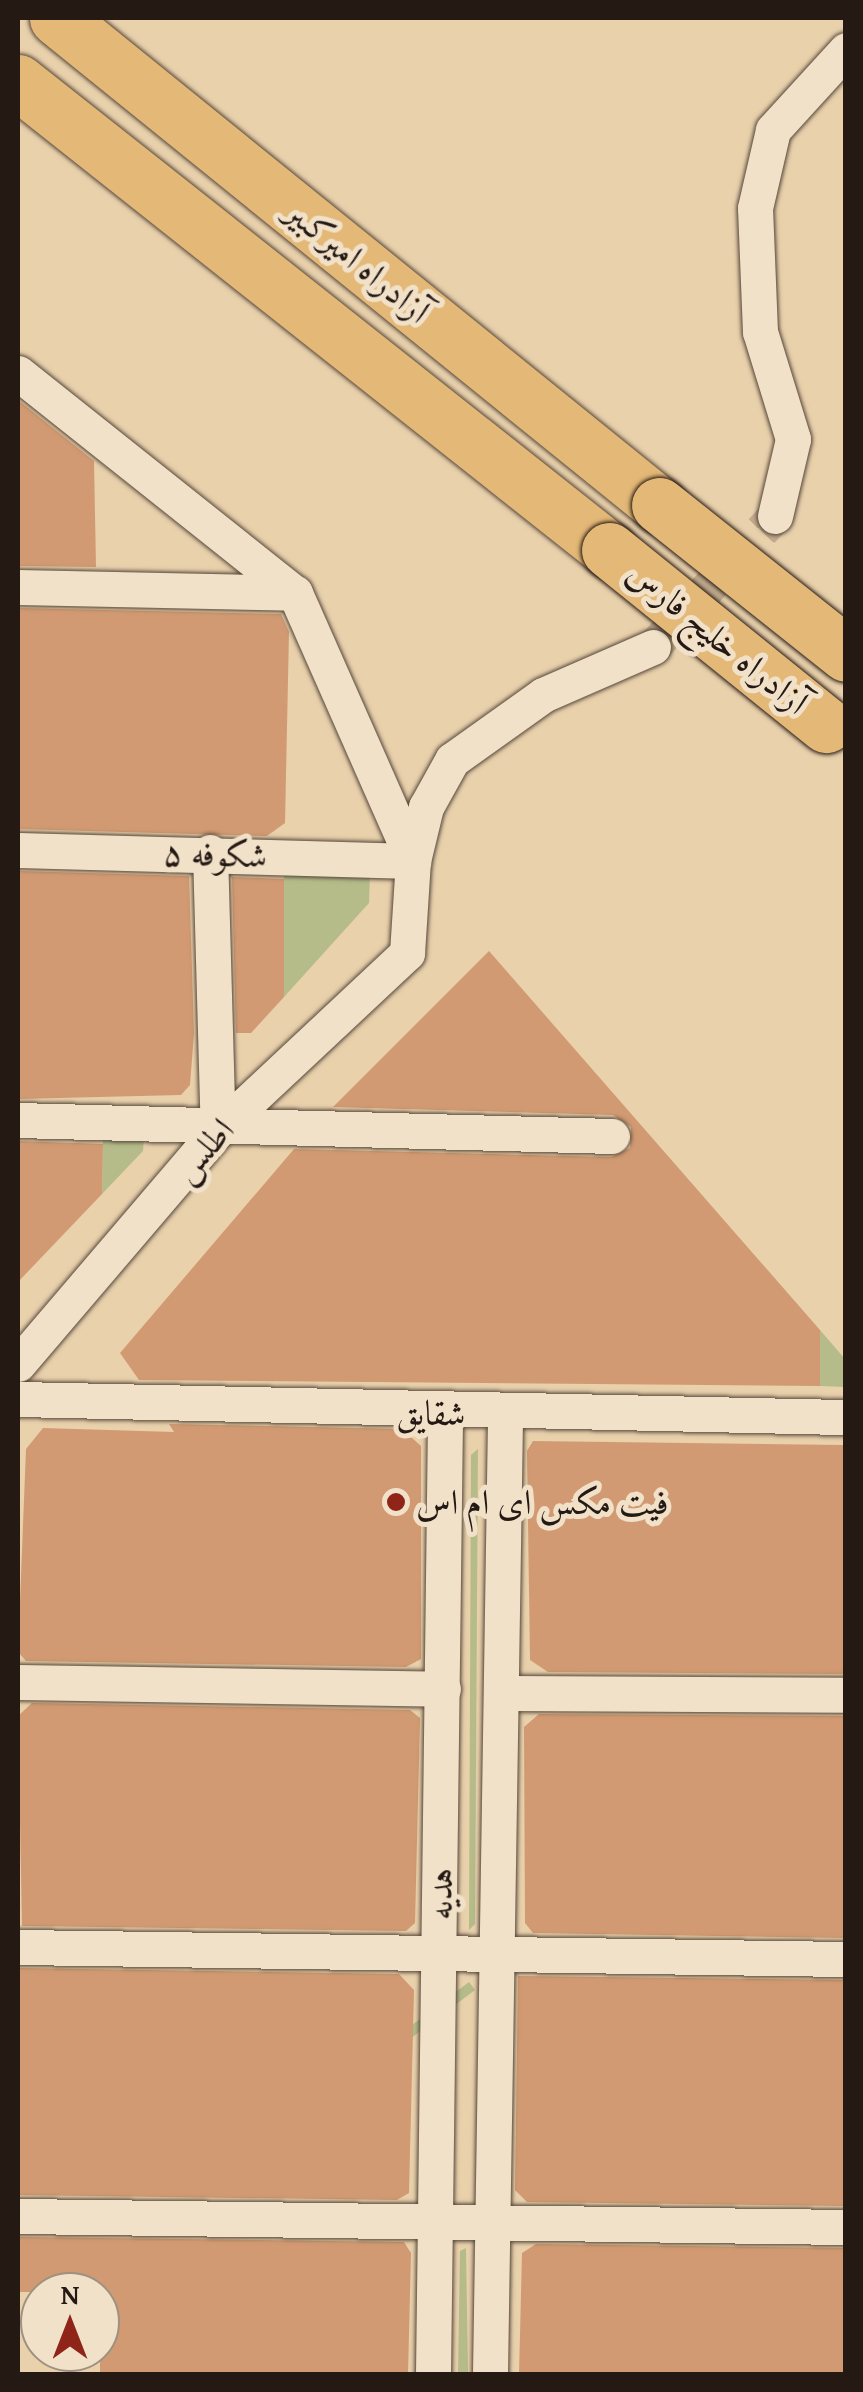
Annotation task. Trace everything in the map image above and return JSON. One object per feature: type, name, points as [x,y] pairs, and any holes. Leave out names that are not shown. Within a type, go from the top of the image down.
[{"type":"highway","name":"آزادراه امیرکبیر","points":[[56,18],[660,505]]},
{"type":"highway","name":"آزادراه امیرکبیر","points":[[18,82],[609,550]]},
{"type":"highway","points":[[18,107],[160,194]]},
{"type":"highway","name":"آزادراه خلیج فارس","points":[[660,505],[846,654]]},
{"type":"highway","name":"آزادراه خلیج فارس","points":[[609,550],[836,733]]},
{"type":"street","points":[[775,516],[793,439],[760,332],[755,208],[773,130],[846,50]]},
{"type":"street","points":[[18,372],[295,593],[412,861]]},
{"type":"street","points":[[18,588],[295,593]]},
{"type":"street","points":[[412,861],[426,807],[452,760],[543,695],[653,646]]},
{"type":"street","name":"شکوفه ۵","points":[[18,850],[210,852],[412,861]]},
{"type":"street","points":[[210,852],[218,1130]]},
{"type":"street","name":"اطلس","points":[[18,1364],[218,1130],[407,953],[412,861]]},
{"type":"street","points":[[18,1120],[218,1130],[612,1136]]},
{"type":"street","name":"شقایق","points":[[18,1399],[444,1414],[846,1417]]},
{"type":"street","name":"هدیه","points":[[433,2374],[444,1414]]},
{"type":"street","name":"هدیه","points":[[490,2374],[489,2223],[502,1693],[504,1415]]},
{"type":"street","points":[[18,1682],[443,1689]]},
{"type":"street","points":[[502,1693],[846,1696]]},
{"type":"street","points":[[18,1947],[846,1959]]},
{"type":"street","points":[[18,2216],[846,2226]]},
{"type":"green space","points":[[284,873],[370,873],[369,903],[284,997]]},
{"type":"green space","points":[[103,1137],[144,1138],[143,1151],[102,1194]]},
{"type":"green space","points":[[820,1330],[845,1359],[845,1387],[820,1386]]},
{"type":"green space","points":[[478,1449],[475,1924],[469,1930],[471,1455]]},
{"type":"green space","points":[[469,1982],[475,1990],[302,2121],[296,2113]]},
{"type":"green space","points":[[466,2248],[468,2374],[458,2374],[460,2251]]},
{"type":"building","points":[[18,400],[94,461],[96,567],[18,566]]},
{"type":"building","points":[[18,608],[281,614],[289,632],[285,823],[267,836],[18,829]]},
{"type":"building","points":[[18,871],[189,876],[194,1033],[190,1085],[181,1095],[18,1099]]},
{"type":"building","points":[[232,877],[284,879],[284,997],[251,1033],[236,1033]]},
{"type":"building","points":[[489,951],[820,1330],[820,1386],[139,1380],[120,1353],[294,1149],[611,1157],[630,1148],[631,1127],[613,1115],[333,1107]]},
{"type":"building","points":[[18,1141],[103,1144],[102,1194],[18,1282]]},
{"type":"building","points":[[169,1424],[402,1429],[421,1446],[421,1659],[406,1667],[26,1661],[18,1652],[26,1449],[43,1428],[174,1432]]},
{"type":"building","points":[[533,1441],[846,1445],[846,1674],[548,1672],[530,1660],[527,1451]]},
{"type":"building","points":[[32,1703],[410,1710],[420,1718],[415,1923],[406,1931],[22,1926],[18,1716]]},
{"type":"building","points":[[539,1714],[846,1716],[846,1938],[533,1933],[525,1923],[524,1727]]},
{"type":"building","points":[[18,1968],[399,1974],[414,1990],[409,2193],[397,2200],[18,2195]]},
{"type":"building","points":[[518,1976],[846,1980],[846,2206],[527,2202],[515,2190]]},
{"type":"building","points":[[18,2237],[404,2242],[411,2253],[408,2374],[100,2374],[120,2372],[120,2272],[20,2272],[18,2292]]},
{"type":"building","points":[[536,2244],[846,2248],[846,2374],[519,2374],[522,2253]]},
{"type":"tunnel","points":[[653,647],[775,516]]},
{"type":"place","name":"فیت مکس ای ام اس","points":[[396,1502]]}]
